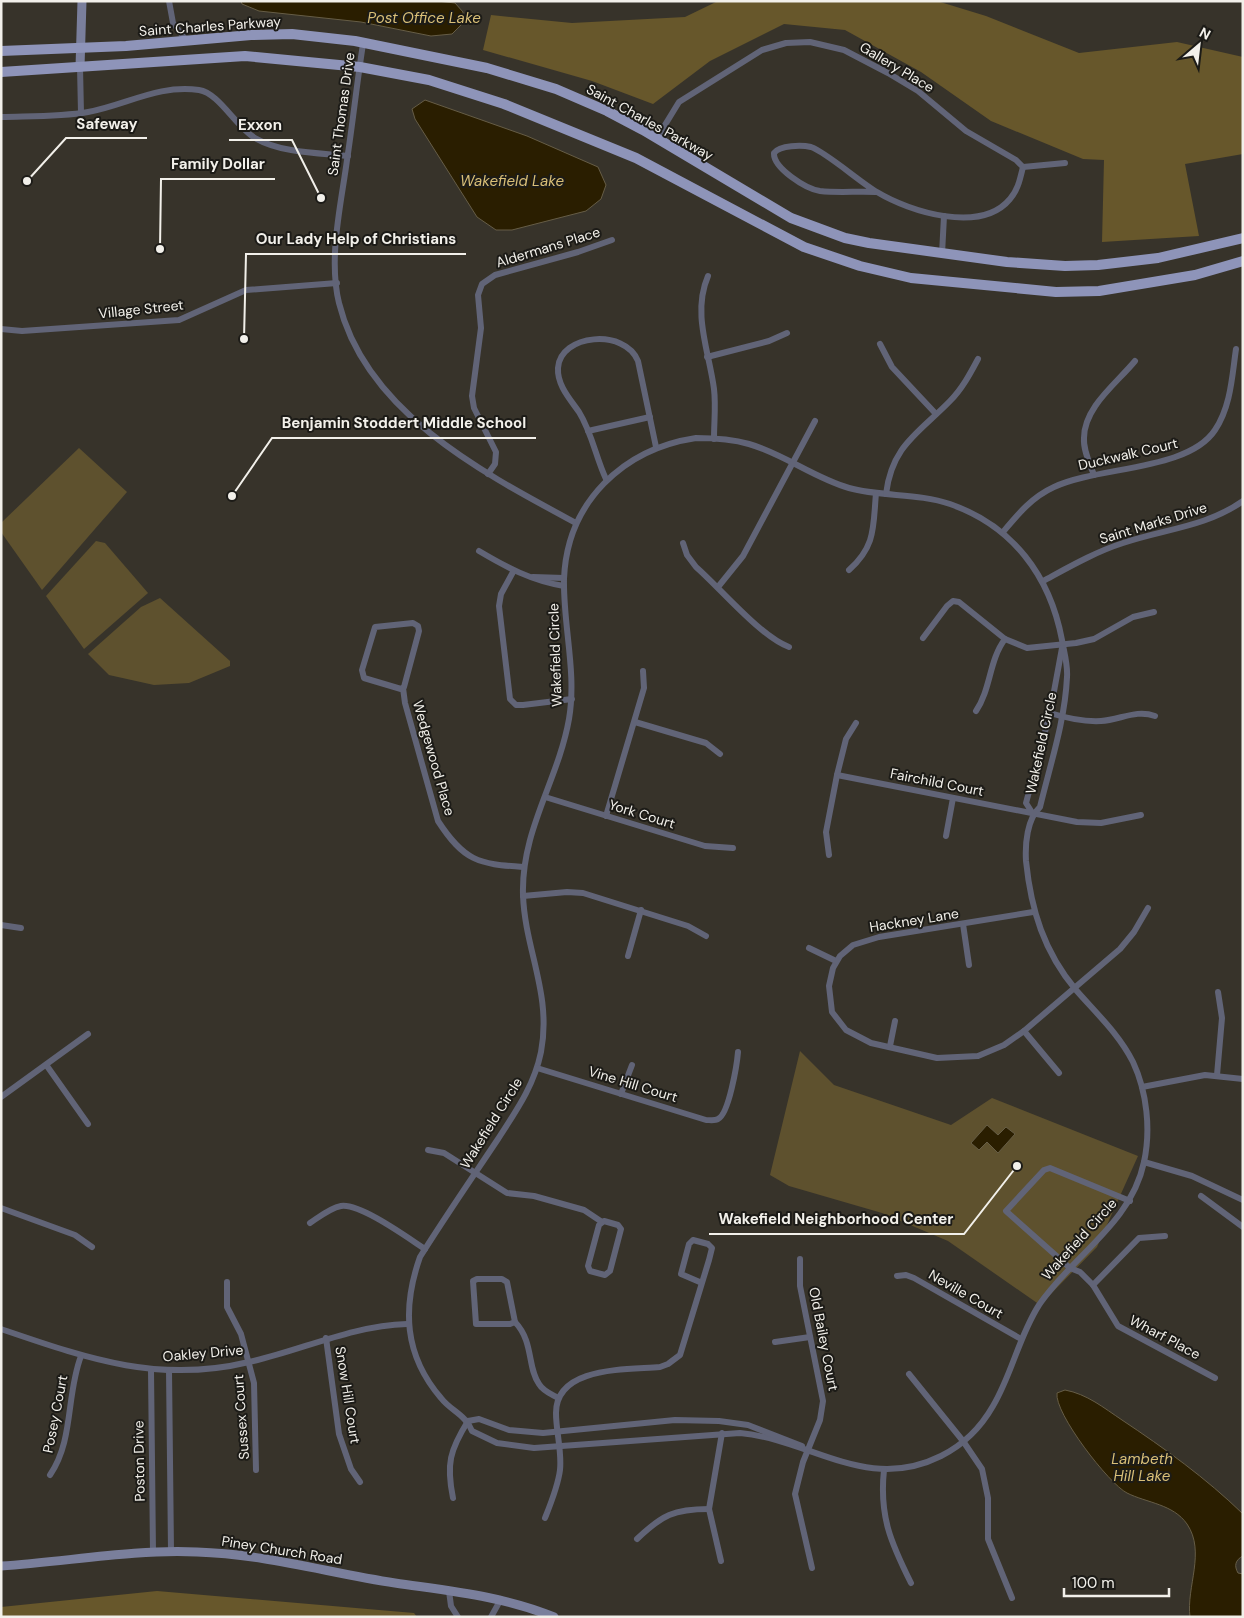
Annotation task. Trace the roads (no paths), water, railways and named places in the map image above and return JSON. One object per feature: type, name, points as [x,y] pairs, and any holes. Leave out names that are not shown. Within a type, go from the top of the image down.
[{"type":"main road","name":"Saint Charles Parkway","points":[[1,51],[81,48],[228,36],[292,34],[456,60],[533,81],[608,111],[657,138],[769,206],[805,224],[861,242],[942,254],[1040,265],[1098,265],[1158,258],[1243,238]]},
{"type":"main road","points":[[1,72],[245,56],[360,67],[429,80],[504,104],[636,158],[804,247],[885,272],[931,280],[1056,292],[1080,292],[1152,284],[1218,270],[1243,261]]},
{"type":"street","points":[[81,113],[82,1]]},
{"type":"street","points":[[169,1],[173,23],[186,40]]},
{"type":"street","name":"Gallery Place","points":[[657,138],[678,102],[762,50],[786,43],[825,44],[860,58],[914,89],[953,122],[1016,160],[1022,168]]},
{"type":"street","name":"Saint Thomas Drive","points":[[363,44],[336,254],[339,302],[357,351],[375,378],[397,404],[450,447],[488,474],[576,523]]},
{"type":"street","points":[[1,117],[81,113],[156,91],[198,89],[216,99],[238,126],[262,142],[276,146],[348,156]]},
{"type":"street","points":[[876,192],[816,190],[781,170],[776,163],[774,153],[781,148],[812,148],[876,192],[915,210],[944,216],[976,216],[1000,208],[1015,192],[1022,168],[1065,163]]},
{"type":"street","points":[[942,254],[944,216]]},
{"type":"street","name":"Aldermans Place","points":[[488,474],[495,464],[496,452],[474,408],[472,396],[481,328],[478,301],[480,287],[495,275],[578,252],[612,240]]},
{"type":"street","points":[[708,276],[703,287],[703,338],[714,396],[714,439]]},
{"type":"street","name":"Village Street","points":[[1,329],[22,330],[179,320],[246,290],[337,283]]},
{"type":"street","points":[[708,357],[769,341],[787,333]]},
{"type":"street","points":[[606,480],[588,431],[562,387],[558,374],[559,363],[563,354],[582,342],[612,339],[624,344],[633,352],[638,361],[656,447]]},
{"type":"street","points":[[880,344],[892,367],[936,414]]},
{"type":"street","name":"Duckwalk Court","points":[[1003,532],[1039,495],[1055,486],[1094,475],[1176,457],[1202,445],[1216,429],[1226,407],[1236,349]]},
{"type":"street","points":[[886,494],[890,470],[898,452],[959,391],[978,359]]},
{"type":"street","points":[[1094,475],[1084,442],[1088,419],[1096,406],[1135,361]]},
{"type":"street","points":[[588,431],[650,417]]},
{"type":"street","points":[[718,587],[742,556],[815,421]]},
{"type":"street","name":"Wakefield Circle","points":[[689,439],[714,439],[750,444],[835,483],[876,493],[923,497],[948,503],[978,516],[1003,532],[1020,549],[1043,581],[1056,612],[1063,644],[1067,676],[1062,717],[1040,807],[1032,814],[1025,850],[1034,912],[1047,947],[1074,987],[1119,1039],[1134,1065],[1142,1087],[1147,1128],[1144,1162],[1130,1201],[1113,1223],[1070,1268],[1040,1304],[1021,1339],[995,1404],[976,1430],[964,1441],[927,1463],[884,1470],[856,1467],[752,1434],[722,1433],[559,1447],[522,1448],[497,1443],[472,1431],[468,1421],[443,1401],[433,1388],[419,1362],[407,1324],[412,1280],[425,1249],[525,1098],[537,1068],[543,1039],[544,1008],[523,896],[524,867],[529,837],[564,742],[572,699],[564,578],[576,523],[606,480],[631,460],[656,447],[689,439]]},
{"type":"street","points":[[849,570],[865,554],[870,541],[876,493]]},
{"type":"street","name":"Saint Marks Drive","points":[[1043,581],[1106,549],[1211,519],[1243,501]]},
{"type":"street","points":[[683,543],[690,561],[766,633],[779,643],[789,647]]},
{"type":"street","points":[[479,551],[513,572],[533,577],[564,578]]},
{"type":"street","points":[[513,572],[501,594],[499,605],[510,699],[516,705],[572,699]]},
{"type":"street","points":[[533,577],[543,583],[564,586]]},
{"type":"street","points":[[923,638],[946,606],[953,601],[959,602],[1006,638],[1027,648],[1094,639],[1133,618],[1154,612]]},
{"type":"street","name":"Wedgewood Place","points":[[403,688],[367,680],[362,675],[374,629],[379,625],[413,623],[419,628],[403,688],[406,709],[438,821],[455,845],[477,862],[524,867]]},
{"type":"street","points":[[976,711],[984,697],[996,654],[1006,638]]},
{"type":"street","name":"Wakefield Circle","points":[[1032,814],[1026,803],[1050,713],[1063,644]]},
{"type":"street","points":[[606,816],[644,688],[644,671]]},
{"type":"street","points":[[1050,713],[1062,717],[1098,721],[1138,713],[1155,716]]},
{"type":"street","points":[[635,722],[706,743],[720,754]]},
{"type":"street","points":[[829,855],[826,832],[837,775],[846,739],[856,723]]},
{"type":"street","name":"Fairchild Court","points":[[837,775],[1032,814],[1089,823],[1141,815]]},
{"type":"street","name":"York Court","points":[[545,797],[705,846],[734,848]]},
{"type":"street","points":[[946,836],[953,798]]},
{"type":"street","points":[[523,896],[574,892],[641,910],[688,926],[706,936]]},
{"type":"street","points":[[809,948],[836,961],[829,986],[830,1004],[835,1017],[846,1030],[858,1038],[938,1058],[968,1058],[992,1050],[1024,1032],[1120,949],[1134,932],[1148,908]]},
{"type":"street","points":[[628,956],[641,910]]},
{"type":"street","name":"Hackney Lane","points":[[836,961],[853,945],[869,939],[1034,912]]},
{"type":"street","points":[[963,924],[969,965]]},
{"type":"street","points":[[1,925],[21,928]]},
{"type":"street","points":[[1218,992],[1222,1018],[1218,1075]]},
{"type":"street","points":[[890,1046],[896,1021]]},
{"type":"street","points":[[1024,1032],[1059,1073]]},
{"type":"street","points":[[1,1097],[47,1066],[88,1034]]},
{"type":"street","name":"Vine Hill Court","points":[[537,1068],[706,1120],[716,1120],[722,1116],[737,1069],[738,1052]]},
{"type":"street","points":[[621,1094],[632,1065]]},
{"type":"street","points":[[47,1066],[88,1124]]},
{"type":"street","points":[[1142,1087],[1194,1076],[1218,1075],[1243,1079]]},
{"type":"street","points":[[428,1150],[444,1154],[507,1193],[540,1197],[584,1210],[602,1222],[618,1225],[621,1230],[610,1271],[604,1275],[590,1271],[588,1266],[602,1222]]},
{"type":"street","points":[[1144,1162],[1192,1176],[1243,1200]]},
{"type":"street","name":"Wharf Place","points":[[1130,1201],[1050,1168],[1044,1170],[1006,1211],[1070,1268],[1080,1272],[1093,1285],[1118,1326],[1215,1378]]},
{"type":"street","points":[[1201,1196],[1243,1227]]},
{"type":"street","points":[[310,1223],[336,1208],[346,1206],[371,1217],[425,1249]]},
{"type":"street","points":[[1,1208],[76,1235],[92,1247]]},
{"type":"street","points":[[1093,1285],[1139,1238],[1166,1236]]},
{"type":"street","points":[[545,1518],[560,1472],[556,1432],[558,1398],[568,1385],[581,1376],[660,1367],[675,1360],[682,1350],[702,1283],[712,1248],[708,1244],[693,1240],[689,1244],[681,1274],[702,1283]]},
{"type":"street","name":"Old Bailey Court","points":[[800,1259],[800,1286],[823,1401],[820,1420],[798,1477],[795,1494],[812,1568]]},
{"type":"street","name":"Neville Court","points":[[896,1276],[906,1275],[914,1278],[1021,1339]]},
{"type":"street","points":[[515,1322],[510,1324],[476,1324],[473,1281],[478,1279],[506,1280],[515,1322],[526,1338],[537,1381],[544,1390],[558,1398]]},
{"type":"street","name":"Sussex Court","points":[[227,1282],[227,1307],[241,1334],[249,1362],[255,1395],[256,1470]]},
{"type":"street","name":"Oakley Drive","points":[[1,1329],[81,1356],[120,1366],[169,1370],[249,1362],[326,1338],[374,1327],[407,1324]]},
{"type":"street","points":[[775,1342],[810,1337]]},
{"type":"street","name":"Snow Hill Court","points":[[326,1338],[339,1434],[351,1469],[360,1482]]},
{"type":"street","name":"Posey Court","points":[[50,1475],[63,1449],[74,1378],[81,1356]]},
{"type":"street","name":"Poston Drive","points":[[151,1370],[153,1553]]},
{"type":"street","points":[[169,1370],[171,1551]]},
{"type":"street","points":[[909,1374],[964,1441],[978,1462],[984,1476],[988,1539],[1012,1598]]},
{"type":"street","name":"Wakefield Circle","points":[[468,1421],[479,1419],[498,1427],[520,1432],[556,1432],[655,1422],[719,1421],[748,1425],[799,1444],[809,1451]]},
{"type":"street","points":[[453,1498],[449,1462],[454,1446],[468,1421]]},
{"type":"street","points":[[720,1561],[710,1509],[722,1433]]},
{"type":"street","points":[[884,1470],[882,1502],[886,1528],[892,1546],[911,1583]]},
{"type":"street","points":[[637,1539],[658,1520],[671,1512],[689,1509],[710,1509]]},
{"type":"street","name":"Piney Church Road","points":[[1,1566],[171,1551],[219,1553],[263,1558],[393,1583],[501,1599],[554,1617]]},
{"type":"street","points":[[449,1591],[452,1606],[458,1617]]},
{"type":"street","points":[[491,1617],[501,1599]]},
{"type":"water","name":"Post Office Lake","points":[[241,1],[437,1],[455,3],[463,12],[462,24],[452,34],[431,36],[361,22],[259,11],[242,4]]},
{"type":"water","name":"Wakefield Lake","points":[[425,100],[527,136],[598,167],[606,185],[601,199],[586,211],[512,230],[496,230],[477,217],[415,119],[412,109]]},
{"type":"water","points":[[987,1125],[998,1135],[1006,1127],[1015,1134],[998,1153],[987,1142],[979,1150],[971,1143]]},
{"type":"water","name":"Lambeth Hill Lake","points":[[1065,1390],[1095,1402],[1153,1441],[1200,1476],[1243,1514],[1243,1556],[1238,1559],[1236,1568],[1238,1573],[1243,1574],[1243,1617],[1190,1617],[1195,1546],[1187,1524],[1175,1512],[1127,1493],[1096,1463],[1073,1431],[1058,1403],[1057,1393]]},
{"type":"place","name":"Safeway","points":[[27,181]]},
{"type":"place","name":"Exxon","points":[[321,198]]},
{"type":"place","name":"Family Dollar","points":[[160,249]]},
{"type":"place","name":"Our Lady Help of Christians","points":[[244,339]]},
{"type":"place","name":"Benjamin Stoddert Middle School","points":[[232,496]]},
{"type":"place","name":"Wakefield Neighborhood Center","points":[[1017,1166]]}]
